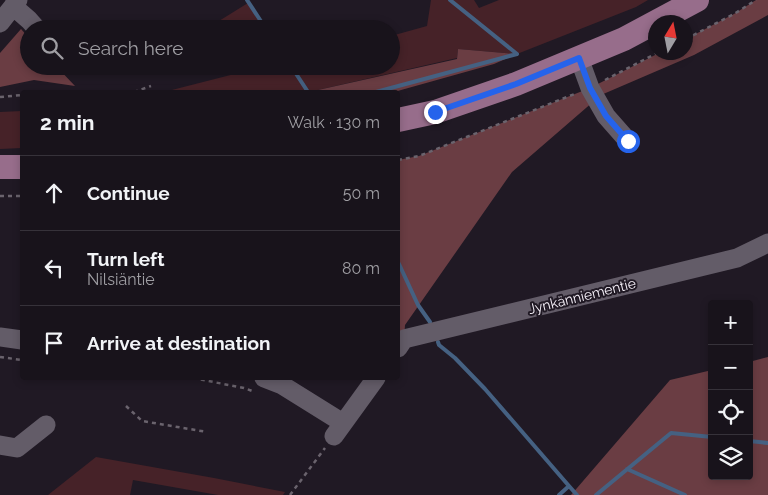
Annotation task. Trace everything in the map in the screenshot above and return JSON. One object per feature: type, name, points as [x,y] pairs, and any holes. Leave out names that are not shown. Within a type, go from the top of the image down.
[{"type":"main road","points":[[400,120],[435,112],[516,84],[624,39],[697,0]]},
{"type":"main road","points":[[0,167],[20,167]]},
{"type":"street","points":[[0,23],[16,3],[29,20]]},
{"type":"street","points":[[579,58],[590,88],[606,116],[628,141]]},
{"type":"street","name":"Jynkänniementie","points":[[400,341],[737,258],[768,243]]},
{"type":"street","points":[[0,337],[20,340]]},
{"type":"street","points":[[263,386],[282,385],[339,429],[375,380]]},
{"type":"street","points":[[0,446],[17,448],[46,425]]},
{"type":"path","points":[[693,35],[756,0]]},
{"type":"path","points":[[400,160],[419,156],[590,88],[648,58]]},
{"type":"path","points":[[140,90],[151,86]]},
{"type":"path","points":[[0,97],[20,96]]},
{"type":"path","points":[[0,196],[20,196]]},
{"type":"path","points":[[0,358],[20,360]]},
{"type":"path","points":[[203,380],[244,388],[263,386]]},
{"type":"path","points":[[126,406],[142,421],[207,432]]},
{"type":"path","points":[[290,495],[339,429]]},
{"type":"shaded area","points":[[431,0],[474,0],[479,8],[499,0],[648,0],[636,7],[517,54],[458,49],[457,58],[400,71],[400,34],[427,26]]},
{"type":"shaded area","points":[[756,0],[768,0],[768,15],[693,55],[693,35]]},
{"type":"shaded area","points":[[248,3],[258,20],[221,20]]},
{"type":"shaded area","points":[[20,30],[20,75],[65,75],[75,86],[34,80],[0,87],[0,53]]},
{"type":"shaded area","points":[[458,49],[517,54],[494,64],[400,90],[318,90],[385,75],[400,75],[400,72],[457,59]]},
{"type":"shaded area","points":[[648,59],[682,60],[601,95],[512,172],[405,325],[404,339],[400,337],[400,160],[419,156],[590,88]]},
{"type":"shaded area","points":[[231,75],[383,75],[318,90],[172,90]]},
{"type":"shaded area","points":[[20,111],[20,148],[0,149],[0,112]]},
{"type":"shaded area","points":[[768,357],[768,495],[571,495],[670,380],[708,371],[708,480],[753,480],[753,361]]},
{"type":"shaded area","points":[[96,457],[285,492],[283,495],[218,495],[133,480],[130,495],[48,495]]},
{"type":"waterway","points":[[247,0],[260,20]]},
{"type":"waterway","points":[[450,0],[517,54]]},
{"type":"waterway","points":[[383,90],[517,54]]},
{"type":"waterway","points":[[297,75],[307,90]]},
{"type":"waterway","points":[[400,266],[418,305],[430,322]]},
{"type":"waterway","points":[[438,342],[485,389],[569,486]]},
{"type":"waterway","points":[[596,495],[671,433],[708,437]]},
{"type":"waterway","points":[[753,441],[768,443]]},
{"type":"waterway","points":[[627,469],[685,495]]},
{"type":"waterway","points":[[559,495],[569,486],[577,495]]},
{"type":"route","points":[[435,112],[516,84],[579,58],[590,88],[606,116],[628,141]]}]
